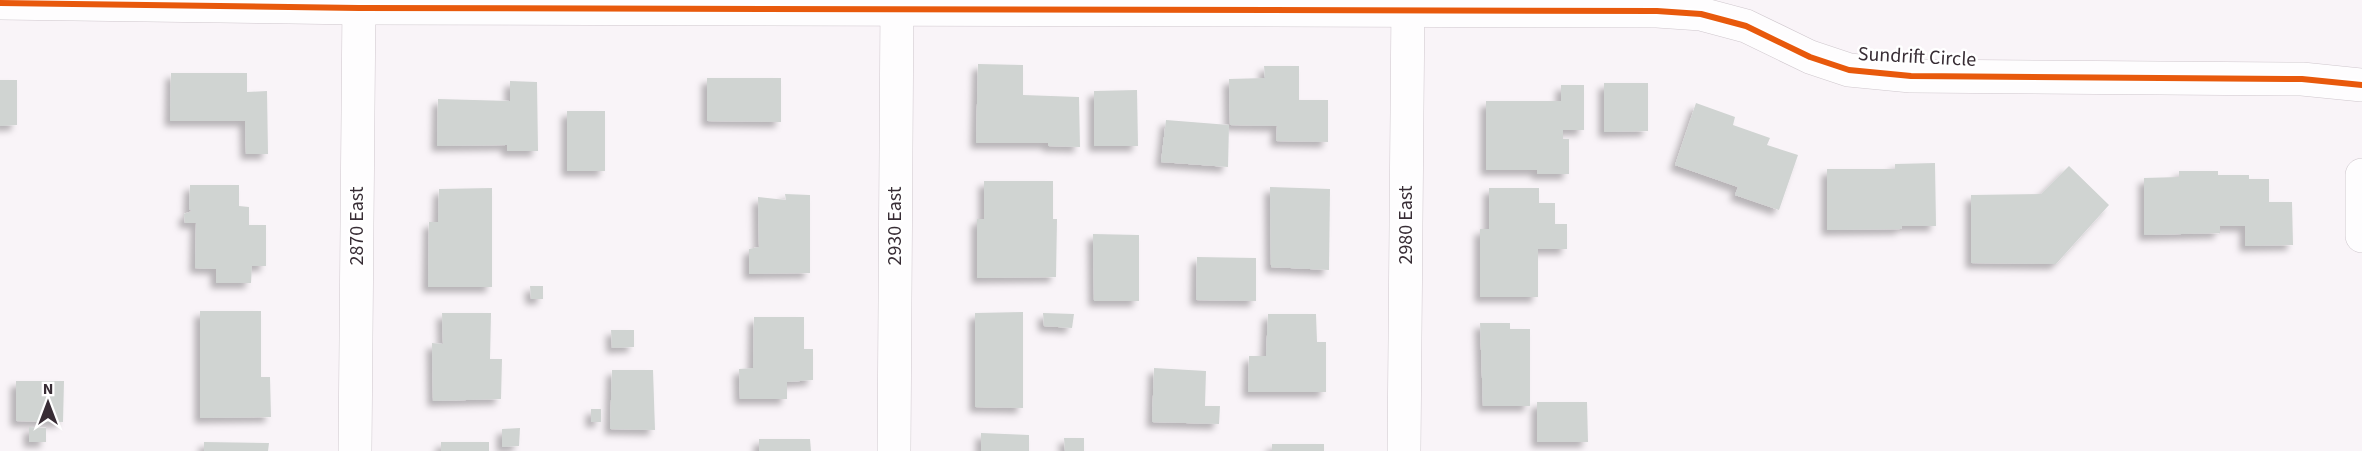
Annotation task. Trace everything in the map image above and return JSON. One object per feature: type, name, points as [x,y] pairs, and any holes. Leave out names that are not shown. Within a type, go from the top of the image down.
[{"type":"street","name":"Sundrift Circle","points":[[0,3],[1408,6],[1701,14],[1746,26],[1810,57],[1849,70],[1911,76],[2302,79],[2362,86]]},
{"type":"street","name":"2870 East","points":[[355,451],[359,4]]},
{"type":"street","name":"2930 East","points":[[894,451],[897,4]]},
{"type":"street","name":"2980 East","points":[[1404,451],[1408,6]]},
{"type":"street","points":[[2362,175],[2362,236]]},
{"type":"building","points":[[978,64],[1023,65],[1023,95],[1079,97],[1080,147],[1048,146],[1048,143],[976,143]]},
{"type":"building","points":[[1264,66],[1299,66],[1299,100],[1328,100],[1328,142],[1276,141],[1277,126],[1230,125],[1229,79],[1265,78]]},
{"type":"building","points":[[171,73],[247,73],[247,92],[267,91],[268,154],[246,154],[245,121],[170,121]]},
{"type":"building","points":[[707,78],[781,78],[781,122],[707,121]]},
{"type":"building","points":[[0,80],[17,80],[17,125],[0,126]]},
{"type":"building","points":[[510,81],[537,82],[538,151],[507,151],[507,145],[437,146],[438,99],[510,101]]},
{"type":"building","points":[[1604,83],[1648,83],[1648,131],[1604,132]]},
{"type":"building","points":[[1561,85],[1584,85],[1584,130],[1563,130],[1563,139],[1569,139],[1569,174],[1537,174],[1537,170],[1486,170],[1486,101],[1561,101]]},
{"type":"building","points":[[1137,90],[1138,146],[1094,146],[1094,91]]},
{"type":"building","points":[[1696,103],[1735,117],[1733,125],[1770,138],[1767,145],[1798,155],[1779,210],[1735,195],[1738,187],[1675,165]]},
{"type":"building","points":[[567,111],[605,111],[605,171],[567,171]]},
{"type":"building","points":[[1166,120],[1229,125],[1228,167],[1161,162]]},
{"type":"building","points":[[1935,163],[1936,226],[1827,230],[1827,169],[1895,169],[1895,164]]},
{"type":"building","points":[[2069,166],[2109,205],[2056,264],[1971,263],[1971,195],[2041,194]]},
{"type":"building","points":[[2179,171],[2218,171],[2218,175],[2249,175],[2249,179],[2269,179],[2269,202],[2292,202],[2293,245],[2245,246],[2245,226],[2220,226],[2220,233],[2144,235],[2144,178],[2179,177]]},
{"type":"building","points":[[984,181],[1053,181],[1053,219],[1057,219],[1056,277],[977,278],[977,219],[984,219]]},
{"type":"building","points":[[190,185],[239,185],[239,206],[249,207],[249,225],[266,225],[266,266],[252,266],[251,283],[216,283],[216,269],[195,268],[196,223],[185,223],[184,214],[192,211],[189,209]]},
{"type":"building","points":[[1270,187],[1330,189],[1329,270],[1271,267]]},
{"type":"building","points":[[492,188],[492,287],[428,287],[429,222],[438,222],[439,189]]},
{"type":"building","points":[[1489,188],[1539,188],[1539,203],[1555,203],[1555,224],[1567,224],[1567,249],[1538,249],[1538,297],[1480,297],[1480,229],[1489,229]]},
{"type":"building","points":[[785,194],[810,195],[810,273],[749,274],[749,249],[759,247],[758,197],[786,200]]},
{"type":"building","points":[[1093,234],[1139,235],[1139,301],[1094,301]]},
{"type":"building","points":[[1197,257],[1256,258],[1256,301],[1196,300]]},
{"type":"building","points":[[530,286],[543,286],[543,299],[531,299]]},
{"type":"building","points":[[200,311],[261,311],[261,377],[270,377],[271,417],[200,418]]},
{"type":"building","points":[[1023,312],[1023,408],[975,407],[975,313]]},
{"type":"building","points":[[442,313],[491,313],[490,359],[502,359],[501,399],[433,401],[432,343],[443,344]]},
{"type":"building","points":[[1043,313],[1074,314],[1072,328],[1044,326]]},
{"type":"building","points":[[1268,314],[1316,314],[1317,342],[1326,342],[1326,392],[1248,392],[1249,356],[1266,356]]},
{"type":"building","points":[[754,317],[804,317],[804,349],[813,349],[813,380],[787,382],[787,399],[740,399],[739,369],[753,368]]},
{"type":"building","points":[[1480,323],[1510,323],[1510,329],[1530,329],[1530,406],[1483,406]]},
{"type":"building","points":[[611,330],[634,330],[634,347],[612,348]]},
{"type":"building","points":[[1154,368],[1206,371],[1205,406],[1220,406],[1219,424],[1152,422]]},
{"type":"building","points":[[612,370],[653,370],[655,430],[610,429]]},
{"type":"building","points":[[16,381],[64,381],[63,422],[16,421]]},
{"type":"building","points":[[1537,402],[1587,402],[1588,442],[1537,442]]},
{"type":"building","points":[[591,409],[601,409],[601,422],[591,422]]},
{"type":"building","points":[[29,427],[46,428],[46,442],[29,442]]},
{"type":"building","points":[[520,428],[519,446],[502,447],[502,429]]},
{"type":"building","points":[[981,433],[1029,435],[1029,451],[981,451]]},
{"type":"building","points":[[1064,438],[1084,438],[1084,451],[1065,451]]},
{"type":"building","points":[[759,439],[810,439],[811,451],[759,451]]},
{"type":"building","points":[[204,442],[269,443],[268,451],[204,451]]},
{"type":"building","points":[[441,442],[489,442],[489,451],[441,451]]},
{"type":"building","points":[[1272,444],[1324,444],[1324,451],[1272,451]]},
{"type":"cycle path","points":[[0,3],[359,8],[1657,11],[1701,14],[1746,26],[1810,57],[1849,70],[1911,76],[2302,79],[2362,85]]}]
